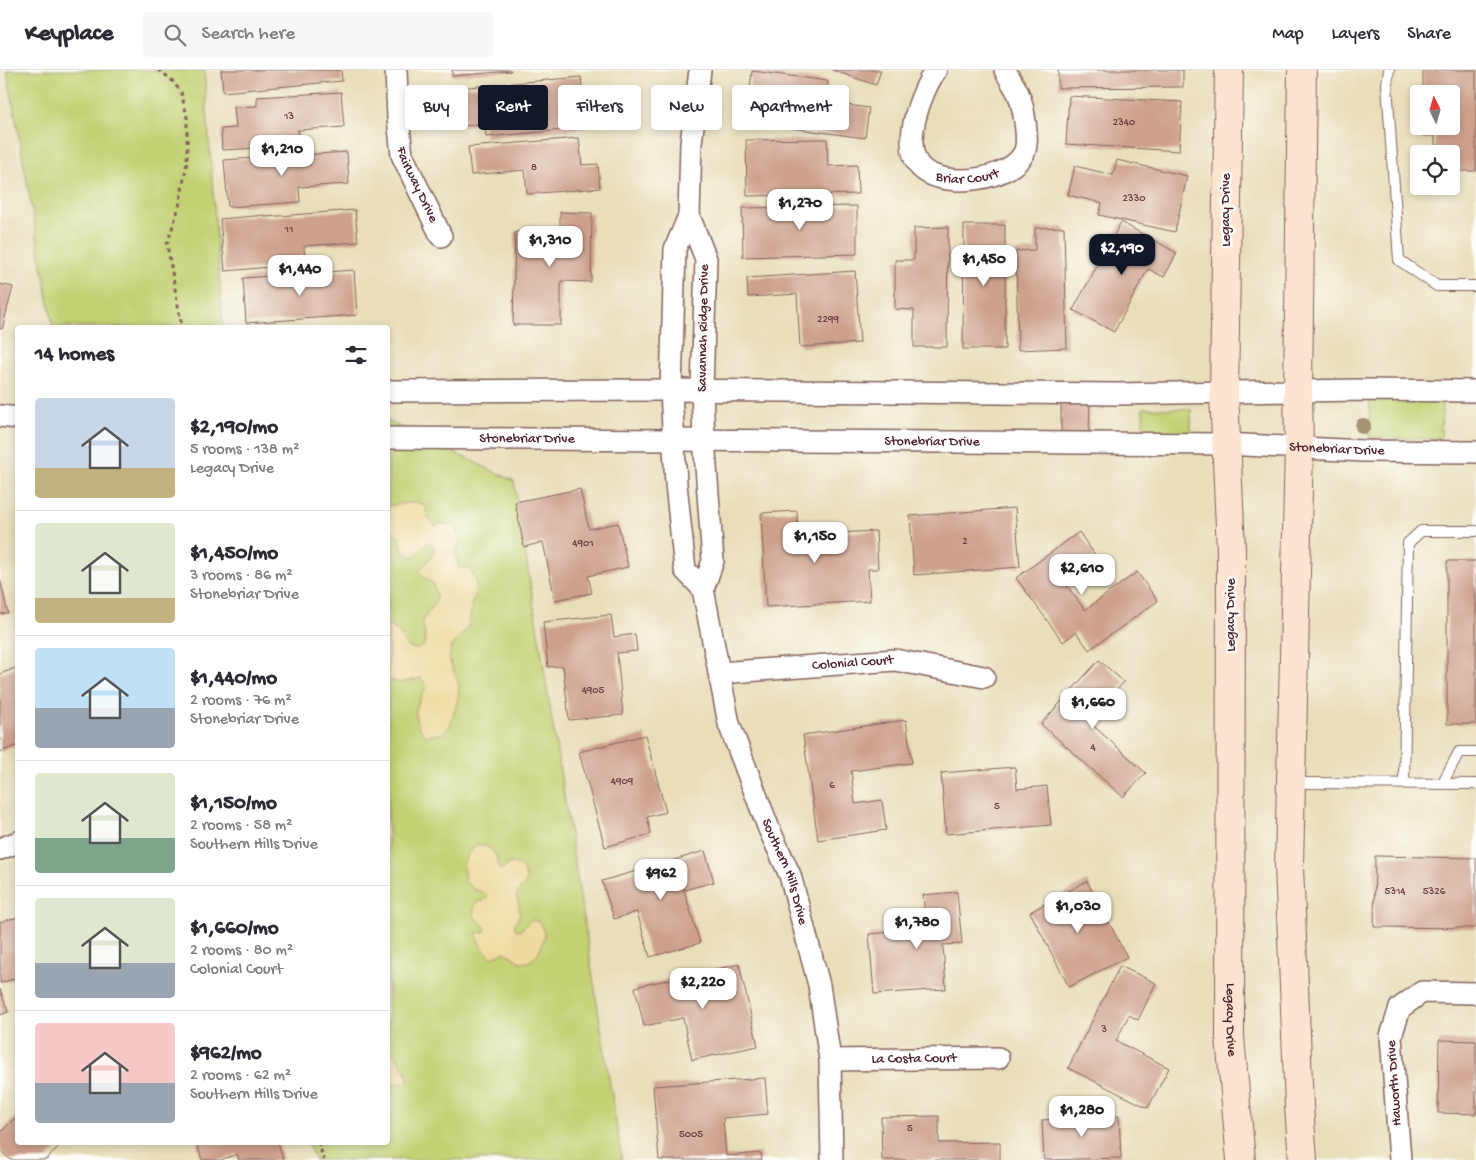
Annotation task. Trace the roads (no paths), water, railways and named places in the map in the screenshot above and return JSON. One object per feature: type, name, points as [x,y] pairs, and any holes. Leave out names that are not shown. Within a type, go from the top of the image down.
[{"type":"main road","name":"Legacy Drive","points":[[1229,70],[1224,393],[1231,550],[1230,1037],[1241,1160]]},
{"type":"main road","points":[[1302,70],[1299,446],[1289,866],[1303,1160]]},
{"type":"street","name":"Fairway Drive","points":[[396,70],[402,155],[441,236]]},
{"type":"street","name":"Savannah Ridge Drive","points":[[674,439],[671,390],[675,250],[689,216],[691,143],[700,70]]},
{"type":"street","name":"Briar Court","points":[[936,70],[923,94],[912,129],[912,145],[915,158],[923,171],[932,175],[965,179],[994,176],[1008,170],[1025,152],[1025,122],[1019,95],[1005,70]]},
{"type":"street","name":"Savannah Ridge Drive","points":[[689,216],[706,259],[703,414]]},
{"type":"street","points":[[390,391],[702,390],[1054,394],[1224,393],[1298,390],[1476,391]]},
{"type":"street","name":"Southern Hills Drive","points":[[703,414],[712,561],[703,589],[729,724],[769,829],[790,875],[819,985],[830,1060],[832,1160]]},
{"type":"street","points":[[0,416],[15,418]]},
{"type":"street","name":"Stonebriar Drive","points":[[390,438],[1226,444],[1363,450],[1476,452]]},
{"type":"street","points":[[674,439],[676,484],[685,570],[703,589]]},
{"type":"street","name":"Colonial Court","points":[[719,673],[895,660],[984,677]]},
{"type":"street","points":[[0,849],[15,843]]},
{"type":"street","name":"Haworth Drive","points":[[1400,1160],[1391,1036],[1400,1008],[1422,992],[1476,993]]},
{"type":"street","name":"La Costa Court","points":[[830,1060],[998,1058]]},
{"type":"lane","points":[[1389,70],[1387,84],[1399,260],[1437,286],[1476,286]]},
{"type":"lane","points":[[1404,784],[1408,543],[1421,531],[1476,530]]},
{"type":"lane","points":[[1442,784],[1459,752],[1476,752]]},
{"type":"lane","points":[[1291,782],[1476,784]]}]
